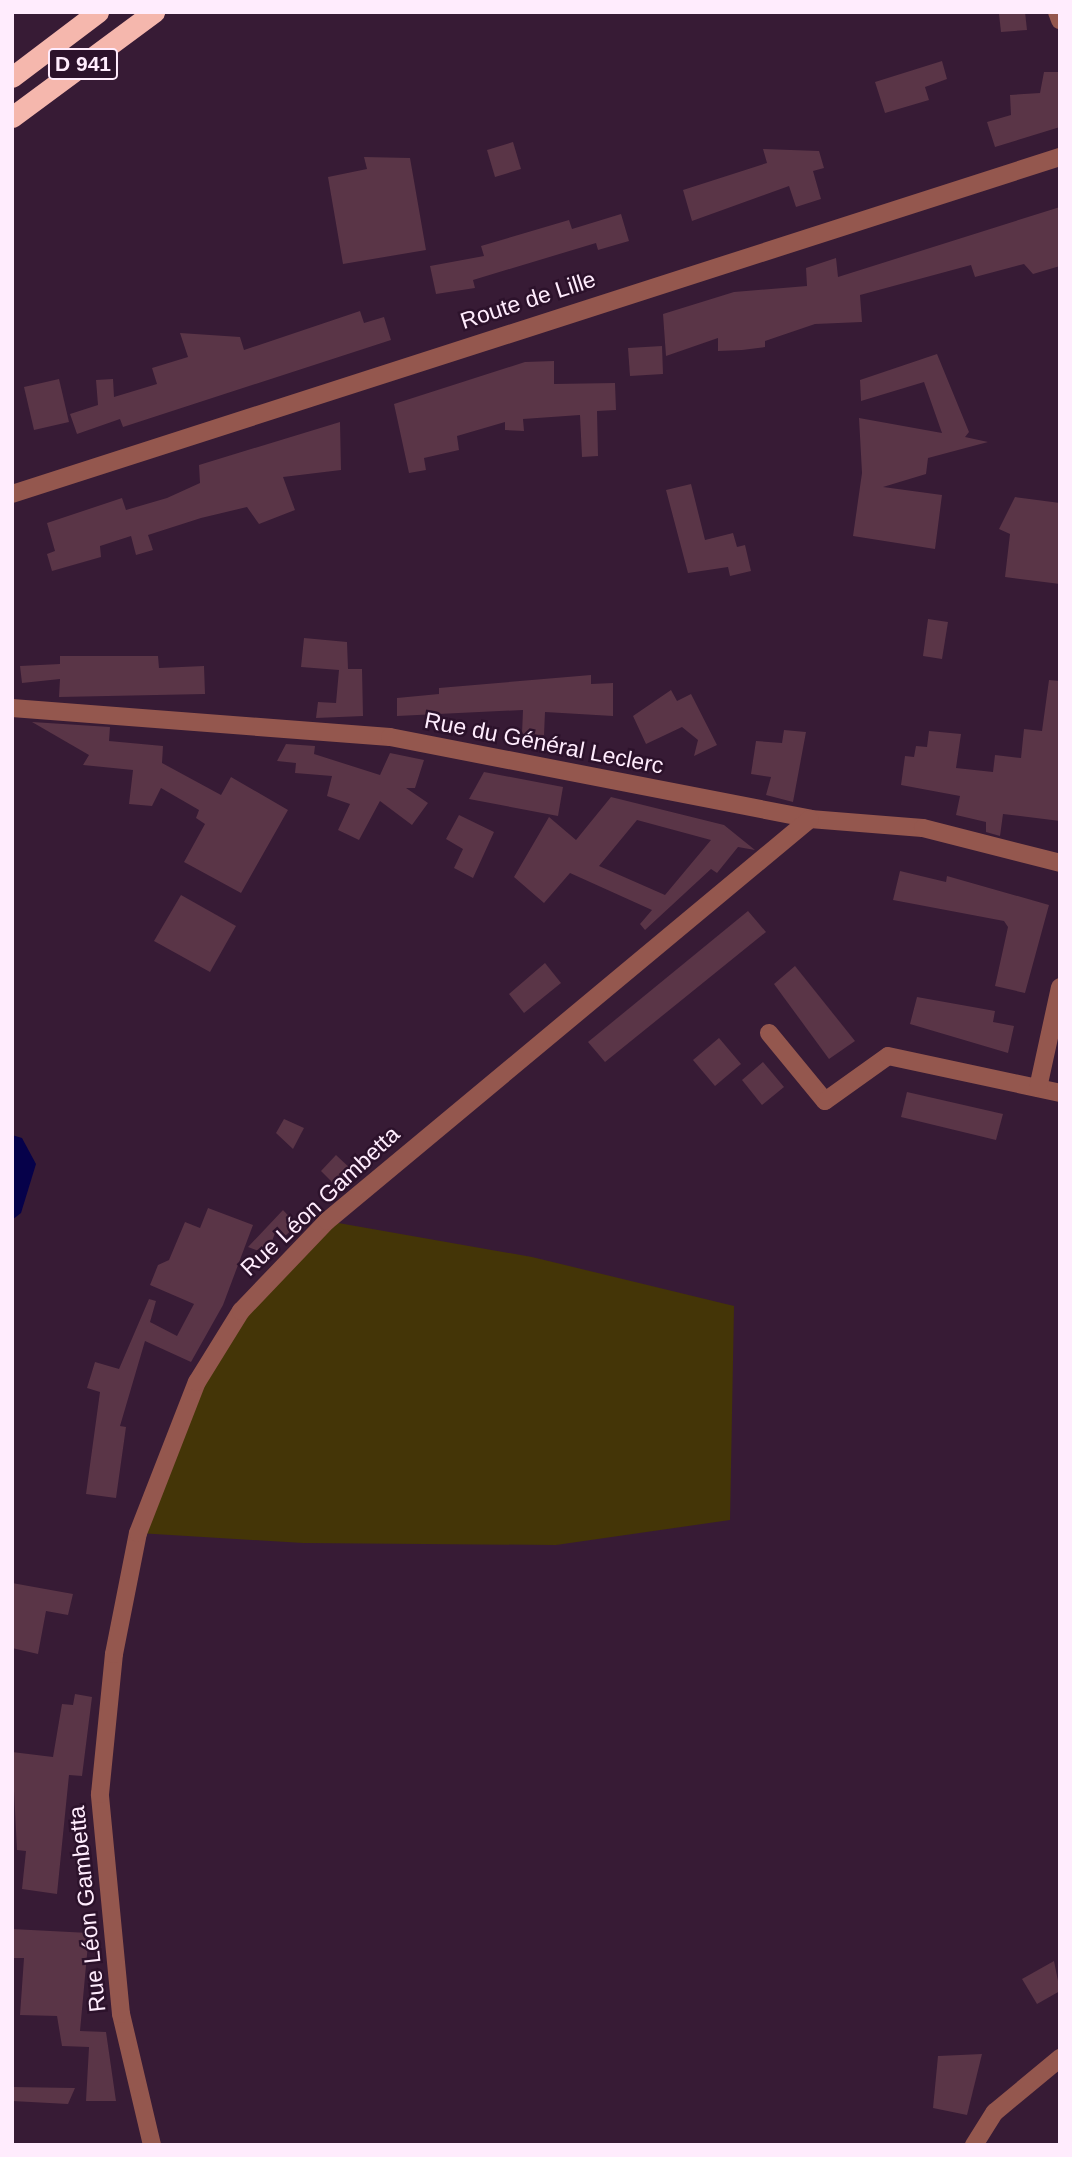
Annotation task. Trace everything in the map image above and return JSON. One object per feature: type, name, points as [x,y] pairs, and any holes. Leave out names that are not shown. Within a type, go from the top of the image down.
[{"type":"highway","name":"D 941","points":[[12,77],[98,12]]},
{"type":"highway","name":"D 941","points":[[12,117],[154,12]]},
{"type":"street","points":[[1057,12],[1060,20]]},
{"type":"street","name":"Route de Lille","points":[[12,494],[1060,157]]},
{"type":"street","name":"Rue du Général Leclerc","points":[[12,708],[390,737],[810,819],[922,828],[1060,863]]},
{"type":"street","name":"Rue Léon Gambetta","points":[[152,2145],[121,2014],[100,1794],[114,1654],[138,1533],[197,1382],[241,1311],[327,1221],[810,819]]},
{"type":"street","points":[[1038,1088],[1060,987]]},
{"type":"street","points":[[769,1033],[825,1101],[888,1056],[1060,1093]]},
{"type":"street","points":[[974,2145],[995,2112],[1060,2058]]},
{"type":"shaded area","points":[[12,1135],[22,1138],[36,1164],[21,1213],[12,1220]]},
{"type":"shaded area","points":[[327,1221],[532,1257],[734,1306],[730,1520],[556,1545],[303,1543],[138,1533],[177,1425],[241,1311]]},
{"type":"building","points":[[1025,12],[1027,30],[1001,32],[999,14]]},
{"type":"building","points":[[942,61],[947,79],[925,87],[929,100],[885,113],[875,82]]},
{"type":"building","points":[[1044,72],[1060,72],[1060,127],[995,147],[987,122],[1011,115],[1010,95],[1040,93]]},
{"type":"building","points":[[513,142],[521,169],[495,177],[487,150]]},
{"type":"building","points":[[763,149],[819,151],[824,168],[813,171],[821,199],[796,207],[789,186],[692,221],[683,190],[767,163]]},
{"type":"building","points":[[364,157],[410,158],[426,250],[343,264],[328,177],[367,169]]},
{"type":"building","points":[[1060,207],[1060,266],[1033,274],[1024,264],[975,277],[971,265],[860,295],[862,322],[815,324],[765,341],[765,347],[742,350],[718,351],[718,338],[666,356],[663,314],[734,292],[807,286],[806,268],[836,258],[838,277]]},
{"type":"building","points":[[621,214],[629,241],[598,250],[596,243],[473,280],[475,288],[436,294],[430,266],[484,256],[481,246],[569,220],[572,229]]},
{"type":"building","points":[[360,311],[364,323],[384,317],[391,340],[123,427],[120,419],[77,434],[70,414],[98,405],[96,380],[113,379],[114,397],[157,384],[152,368],[188,357],[180,333],[240,337],[244,350]]},
{"type":"building","points":[[662,346],[663,374],[630,376],[628,348]]},
{"type":"building","points":[[937,354],[969,432],[965,437],[988,442],[928,458],[926,474],[883,487],[942,495],[935,549],[853,536],[862,473],[859,418],[942,433],[924,382],[861,401],[860,380]]},
{"type":"building","points":[[554,361],[554,384],[615,383],[616,410],[597,411],[598,456],[582,457],[580,415],[523,419],[524,431],[505,430],[505,422],[457,436],[459,450],[424,458],[426,470],[409,473],[394,404],[525,362]]},
{"type":"building","points":[[59,379],[69,422],[34,430],[24,387]]},
{"type":"building","points":[[340,422],[341,470],[283,477],[295,510],[259,524],[247,507],[201,518],[148,535],[153,550],[136,555],[131,536],[100,546],[101,557],[52,571],[47,554],[55,551],[47,523],[122,498],[126,510],[167,498],[200,483],[199,465]]},
{"type":"building","points":[[691,484],[705,540],[733,533],[737,547],[745,545],[751,571],[730,576],[728,567],[688,573],[666,490]]},
{"type":"building","points":[[1015,497],[1060,503],[1060,584],[1005,577],[1010,534],[999,529]]},
{"type":"building","points":[[928,619],[948,622],[942,659],[923,656]]},
{"type":"building","points":[[304,638],[347,642],[348,669],[362,669],[363,716],[316,718],[318,702],[336,703],[339,670],[301,667]]},
{"type":"building","points":[[60,656],[158,656],[159,668],[204,666],[205,694],[59,697],[60,679],[22,683],[20,666],[60,664]]},
{"type":"building","points":[[591,675],[591,684],[613,683],[613,716],[545,712],[544,735],[522,734],[523,710],[397,716],[397,698],[439,694],[439,688]]},
{"type":"building","points":[[1049,680],[1060,681],[1060,821],[1003,814],[1000,836],[986,832],[986,822],[956,815],[960,796],[901,785],[905,756],[914,757],[916,746],[927,747],[929,731],[961,734],[956,768],[993,772],[995,755],[1021,758],[1024,729],[1042,731]]},
{"type":"building","points":[[671,690],[677,701],[691,694],[717,745],[694,756],[698,740],[682,727],[646,744],[633,716]]},
{"type":"building","points":[[32,722],[110,727],[109,741],[163,746],[162,763],[221,795],[231,777],[288,810],[241,893],[184,862],[205,824],[196,818],[199,810],[161,788],[152,806],[129,804],[133,770],[83,765],[89,755]]},
{"type":"building","points":[[784,730],[806,732],[793,802],[766,795],[771,777],[751,774],[756,741],[782,743]]},
{"type":"building","points":[[286,744],[315,746],[314,754],[380,775],[390,753],[424,760],[415,788],[406,788],[428,803],[412,825],[380,801],[359,840],[338,830],[350,804],[327,796],[332,776],[295,773],[296,763],[277,761]]},
{"type":"building","points":[[484,772],[563,787],[558,816],[469,799]]},
{"type":"building","points":[[611,797],[724,825],[755,850],[738,847],[717,873],[711,869],[645,930],[640,924],[652,910],[570,873],[544,903],[514,877],[549,817],[576,840]],"holes":[[[637,820],[711,840],[665,895],[599,866]]]},
{"type":"building","points":[[459,815],[494,832],[473,878],[454,868],[463,849],[446,839]]},
{"type":"building","points":[[900,871],[946,882],[947,876],[1049,905],[1025,993],[995,986],[1008,927],[1004,921],[893,900]]},
{"type":"building","points":[[181,895],[236,926],[210,972],[154,941]]},
{"type":"building","points":[[748,911],[766,932],[605,1062],[588,1042]]},
{"type":"building","points":[[545,963],[561,983],[524,1013],[509,994]]},
{"type":"building","points":[[795,966],[855,1041],[829,1059],[774,984]]},
{"type":"building","points":[[917,997],[995,1011],[993,1022],[1014,1026],[1008,1053],[910,1024]]},
{"type":"building","points":[[719,1038],[741,1064],[715,1086],[693,1060]]},
{"type":"building","points":[[763,1062],[784,1087],[762,1105],[742,1080]]},
{"type":"building","points":[[907,1092],[1003,1114],[996,1140],[901,1117]]},
{"type":"building","points":[[284,1119],[304,1128],[293,1149],[276,1133]]},
{"type":"building","points":[[336,1155],[352,1170],[336,1186],[321,1171]]},
{"type":"building","points":[[208,1208],[253,1225],[223,1305],[191,1362],[145,1341],[120,1426],[126,1427],[116,1498],[86,1494],[100,1392],[87,1388],[95,1362],[119,1369],[149,1299],[156,1301],[150,1322],[177,1336],[194,1304],[150,1285],[158,1265],[169,1260],[185,1222],[200,1228]]},
{"type":"building","points":[[283,1210],[297,1225],[284,1237],[277,1228],[267,1254],[248,1247]]},
{"type":"building","points":[[12,1583],[73,1594],[68,1615],[46,1611],[38,1654],[12,1648]]},
{"type":"building","points":[[75,1694],[92,1697],[82,1776],[69,1775],[57,1894],[22,1889],[26,1851],[17,1850],[12,1752],[53,1757],[62,1704],[73,1705]]},
{"type":"building","points":[[12,1929],[89,1933],[80,2031],[106,2032],[116,2101],[86,2101],[89,2047],[62,2046],[57,2016],[20,2015],[24,1958],[12,1958]]},
{"type":"building","points":[[1054,1961],[1060,1991],[1037,2004],[1022,1979]]},
{"type":"building","points":[[982,2054],[967,2115],[933,2108],[938,2056]]},
{"type":"building","points":[[12,2087],[75,2088],[68,2104],[12,2101]]}]
